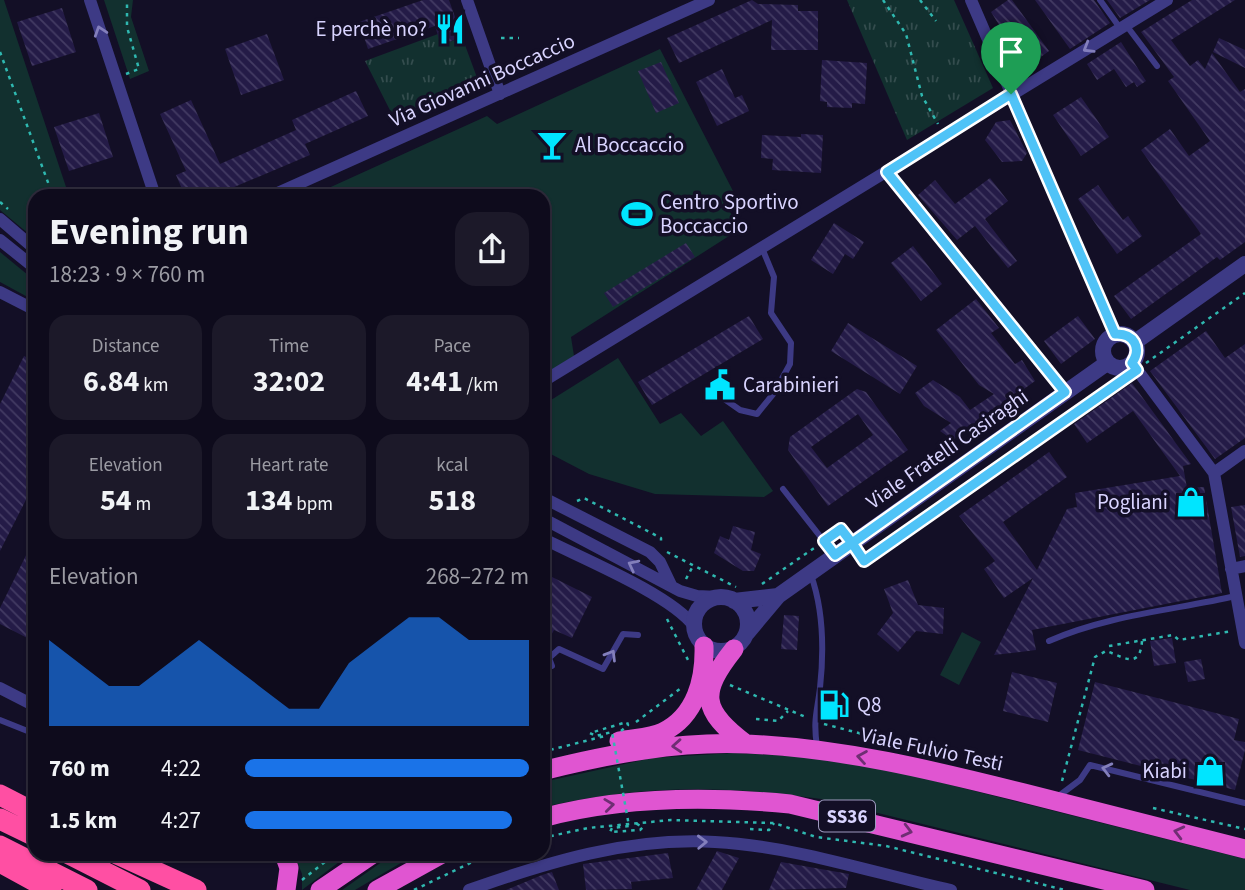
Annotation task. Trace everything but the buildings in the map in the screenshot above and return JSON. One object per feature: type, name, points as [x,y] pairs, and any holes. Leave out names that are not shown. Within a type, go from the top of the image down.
[{"type":"highway","points":[[550,769],[604,755],[614,742],[663,732],[695,701],[704,677],[704,646]]},
{"type":"highway","points":[[734,649],[712,679],[710,701],[724,728],[746,744]]},
{"type":"highway","name":"Viale Fulvio Testi","points":[[604,755],[669,747],[746,744],[817,749],[1057,793],[1245,849]]},
{"type":"highway","points":[[0,795],[28,809]]},
{"type":"highway","name":"SS36","points":[[550,816],[593,807],[646,801],[748,800],[828,811],[1145,890]]},
{"type":"highway","points":[[0,819],[28,833]]},
{"type":"highway","points":[[0,846],[28,860]]},
{"type":"highway","points":[[30,861],[87,890]]},
{"type":"highway","points":[[83,861],[140,890]]},
{"type":"highway","points":[[132,861],[196,890]]},
{"type":"highway","points":[[286,861],[289,868],[286,887]]},
{"type":"highway","points":[[320,890],[363,861]]},
{"type":"highway","points":[[377,890],[429,861]]},
{"type":"highway","points":[[0,862],[51,890]]},
{"type":"highway","points":[[1049,866],[1078,887],[1089,890]]},
{"type":"street","points":[[90,0],[153,189]]},
{"type":"street","points":[[467,0],[500,93]]},
{"type":"street","name":"Via Giovanni Boccaccio","points":[[287,189],[709,0]]},
{"type":"street","points":[[971,0],[1115,334]]},
{"type":"street","points":[[550,377],[1167,0]]},
{"type":"street","points":[[887,172],[1065,392]]},
{"type":"street","points":[[0,219],[28,242]]},
{"type":"street","points":[[0,240],[28,263]]},
{"type":"street","points":[[1135,342],[1245,264]]},
{"type":"street","points":[[0,292],[28,306]]},
{"type":"street","points":[[1134,366],[1118,368],[1107,363],[1103,346],[1115,334],[1127,335],[1135,342],[1137,353],[1134,366],[1214,473],[1245,643]]},
{"type":"street","name":"Viale Fratelli Casiraghi","points":[[747,633],[778,596],[1107,363]]},
{"type":"street","points":[[1214,473],[1245,451]]},
{"type":"street","points":[[550,502],[650,552],[660,562],[671,585]]},
{"type":"street","points":[[550,522],[697,596],[731,596]]},
{"type":"street","points":[[550,543],[686,615],[704,646],[724,652],[734,649],[747,633],[746,615],[731,596]]},
{"type":"street","points":[[1231,569],[1245,566]]},
{"type":"street","points":[[694,626],[700,607],[731,596]]},
{"type":"street","name":"Viale Fratelli Casiraghi","points":[[731,596],[778,596]]},
{"type":"street","points":[[0,688],[28,702]]},
{"type":"street","points":[[469,890],[546,863],[631,845],[714,842],[793,852],[950,890]]},
{"type":"lane","points":[[1100,0],[1157,66]]},
{"type":"lane","points":[[720,396],[740,410],[757,414],[774,393],[790,364],[791,343],[771,313],[774,277],[762,248]]},
{"type":"lane","points":[[783,489],[835,555]]},
{"type":"lane","points":[[810,573],[820,602],[820,687],[814,720],[817,749]]},
{"type":"lane","points":[[1049,641],[1071,631],[1236,596]]},
{"type":"lane","points":[[550,657],[559,649],[603,669],[623,634],[638,635]]},
{"type":"lane","points":[[550,661],[552,666]]},
{"type":"lane","points":[[0,720],[28,731]]},
{"type":"lane","points":[[1057,793],[1080,780],[1090,765],[1245,803]]},
{"type":"path","points":[[116,78],[139,69],[127,27],[127,0]]},
{"type":"path","points":[[883,0],[906,34],[922,96],[945,136]]},
{"type":"path","points":[[920,0],[936,21]]},
{"type":"path","points":[[501,38],[519,38]]},
{"type":"path","points":[[0,52],[50,189]]},
{"type":"path","points":[[756,588],[841,529],[864,561],[1134,366],[1245,293]]},
{"type":"path","points":[[571,503],[583,498],[661,538],[662,549],[731,596]]},
{"type":"path","points":[[667,624],[691,666]]},
{"type":"path","points":[[1109,646],[1173,635],[1179,640],[1242,629]]},
{"type":"path","points":[[1057,793],[1095,657],[1106,651],[1122,659],[1132,659],[1140,653],[1142,641]]},
{"type":"path","points":[[756,719],[778,721],[788,711]]},
{"type":"path","points":[[621,731],[628,725],[627,722],[590,733],[596,736],[612,732],[629,826],[612,828],[610,832],[640,830],[643,827],[633,822]]},
{"type":"path","points":[[750,829],[769,830],[774,823]]},
{"type":"path","points":[[286,887],[310,875],[327,861]]},
{"type":"path","points":[[414,890],[474,861]]},
{"type":"green space","points":[[0,0],[4,0],[67,189],[28,189],[28,233],[0,210]]},
{"type":"green space","points":[[104,0],[133,0],[131,17],[149,71],[130,79]]},
{"type":"green space","points":[[847,0],[954,0],[993,88],[907,140]]},
{"type":"green space","points":[[438,34],[442,45],[462,37],[479,83],[397,124],[365,61]]},
{"type":"green space","name":"Centro Sportivo Boccaccio","points":[[660,49],[733,191],[723,200],[740,229],[571,337],[574,356],[550,371],[550,189],[326,189],[487,116],[497,124]]},
{"type":"green space","points":[[0,252],[28,275],[28,297],[0,282]]},
{"type":"green space","points":[[618,358],[660,424],[681,413],[701,436],[723,421],[773,491],[764,497],[655,494],[589,474],[550,454],[550,401]]},
{"type":"green space","points":[[962,632],[981,642],[959,685],[940,675]]},
{"type":"green space","points":[[733,753],[814,757],[907,774],[1245,859],[1245,890],[1190,890],[821,799],[784,794],[715,790],[648,791],[550,806],[550,780],[652,758]]},
{"type":"green space","points":[[297,861],[340,861],[302,890],[302,874]]},
{"type":"green space","points":[[383,861],[404,861],[355,890],[342,890]]},
{"type":"place","name":"E perchè no?","points":[[450,29]]},
{"type":"place","name":"Al Boccaccio","points":[[552,145]]},
{"type":"place","name":"Centro Sportivo Boccaccio","points":[[637,214]]},
{"type":"place","name":"Carabinieri","points":[[720,385]]},
{"type":"place","name":"Pogliani","points":[[1191,502]]},
{"type":"place","name":"Q8","points":[[834,705]]},
{"type":"place","name":"Kiabi","points":[[1210,771]]},
{"type":"route","points":[[1011,94],[887,172],[1065,392],[852,543],[841,529],[824,541],[835,555],[852,543],[864,561],[1137,370],[1132,363],[1137,353],[1135,342],[1127,335],[1115,334],[1011,94]]}]
